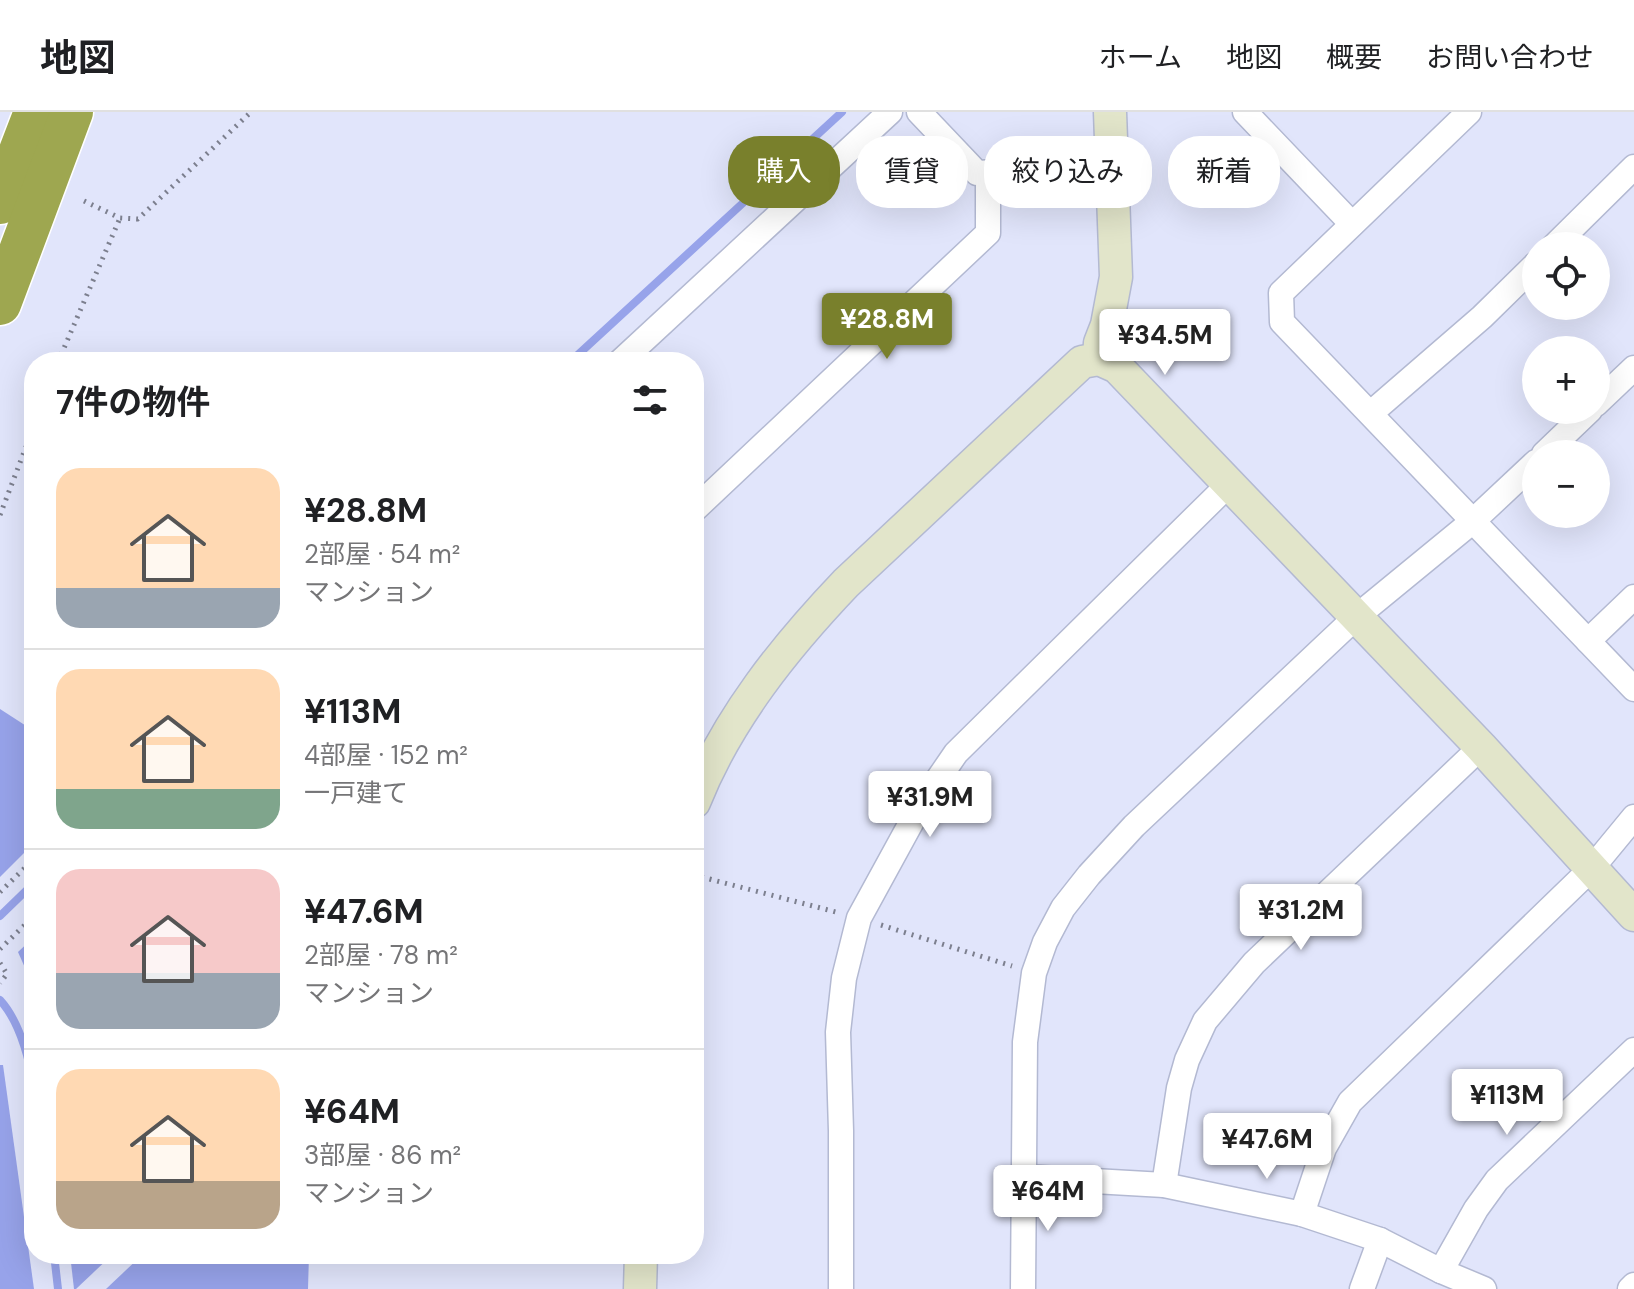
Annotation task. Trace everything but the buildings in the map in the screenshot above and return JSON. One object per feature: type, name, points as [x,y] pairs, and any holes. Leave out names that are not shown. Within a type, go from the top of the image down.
[{"type":"highway","points":[[0,203],[35,112]]},
{"type":"highway","points":[[0,304],[72,112]]},
{"type":"street","points":[[631,352],[890,112]]},
{"type":"street","points":[[919,112],[977,173],[984,173]]},
{"type":"street","points":[[1110,112],[1111,136]]},
{"type":"street","points":[[1245,112],[1352,224]]},
{"type":"street","points":[[1469,112],[1281,293],[1282,322],[1634,689]]},
{"type":"street","points":[[1568,232],[1634,167]]},
{"type":"street","points":[[704,501],[988,233],[988,208]]},
{"type":"street","points":[[1099,359],[1116,277],[1114,208]]},
{"type":"street","points":[[1371,413],[1482,317],[1522,278]]},
{"type":"street","points":[[704,782],[727,736],[759,686],[810,621],[846,583],[1082,362],[1099,359],[1117,367],[1481,747],[1634,915]]},
{"type":"street","points":[[1610,391],[1634,368]]},
{"type":"street","points":[[1559,440],[1575,424]]},
{"type":"street","points":[[1023,1289],[1025,1042],[1034,973],[1045,942],[1063,908],[1134,826],[1356,617],[1473,521],[1522,475]]},
{"type":"street","points":[[841,1289],[838,1032],[844,978],[859,918],[923,801],[956,753],[1229,484]]},
{"type":"street","points":[[1588,641],[1634,597]]},
{"type":"street","points":[[1164,1185],[1179,1088],[1187,1060],[1205,1021],[1254,963],[1481,747]]},
{"type":"street","points":[[1302,1214],[1324,1148],[1350,1102],[1592,868],[1634,817]]},
{"type":"street","points":[[1441,1271],[1476,1209],[1497,1180],[1634,1050]]},
{"type":"street","points":[[1024,1177],[1164,1185],[1302,1214],[1380,1240],[1484,1289]]},
{"type":"street","points":[[1362,1289],[1380,1240]]},
{"type":"street","points":[[640,1289],[641,1264]]},
{"type":"path","points":[[84,201],[120,218],[138,219],[251,112]]},
{"type":"path","points":[[62,352],[120,218]]},
{"type":"path","points":[[0,515],[24,452]]},
{"type":"path","points":[[0,892],[24,869]]},
{"type":"path","points":[[0,949],[24,926]]},
{"type":"path","points":[[0,963],[7,974],[2,980]]},
{"type":"water","points":[[0,709],[24,725],[24,853],[0,877]]},
{"type":"water","points":[[24,946],[24,966],[18,952]]},
{"type":"water","points":[[0,1065],[3,1065],[24,1217],[24,1264],[31,1264],[34,1289],[0,1289]]},
{"type":"water","points":[[71,1264],[102,1264],[76,1289]]},
{"type":"water","points":[[132,1264],[309,1264],[308,1289],[106,1289]]},
{"type":"waterway","points":[[581,352],[842,112]]},
{"type":"waterway","points":[[0,916],[24,893]]},
{"type":"waterway","points":[[0,1000],[18,1030],[24,1047]]},
{"type":"waterway","points":[[55,1264],[58,1289]]}]
